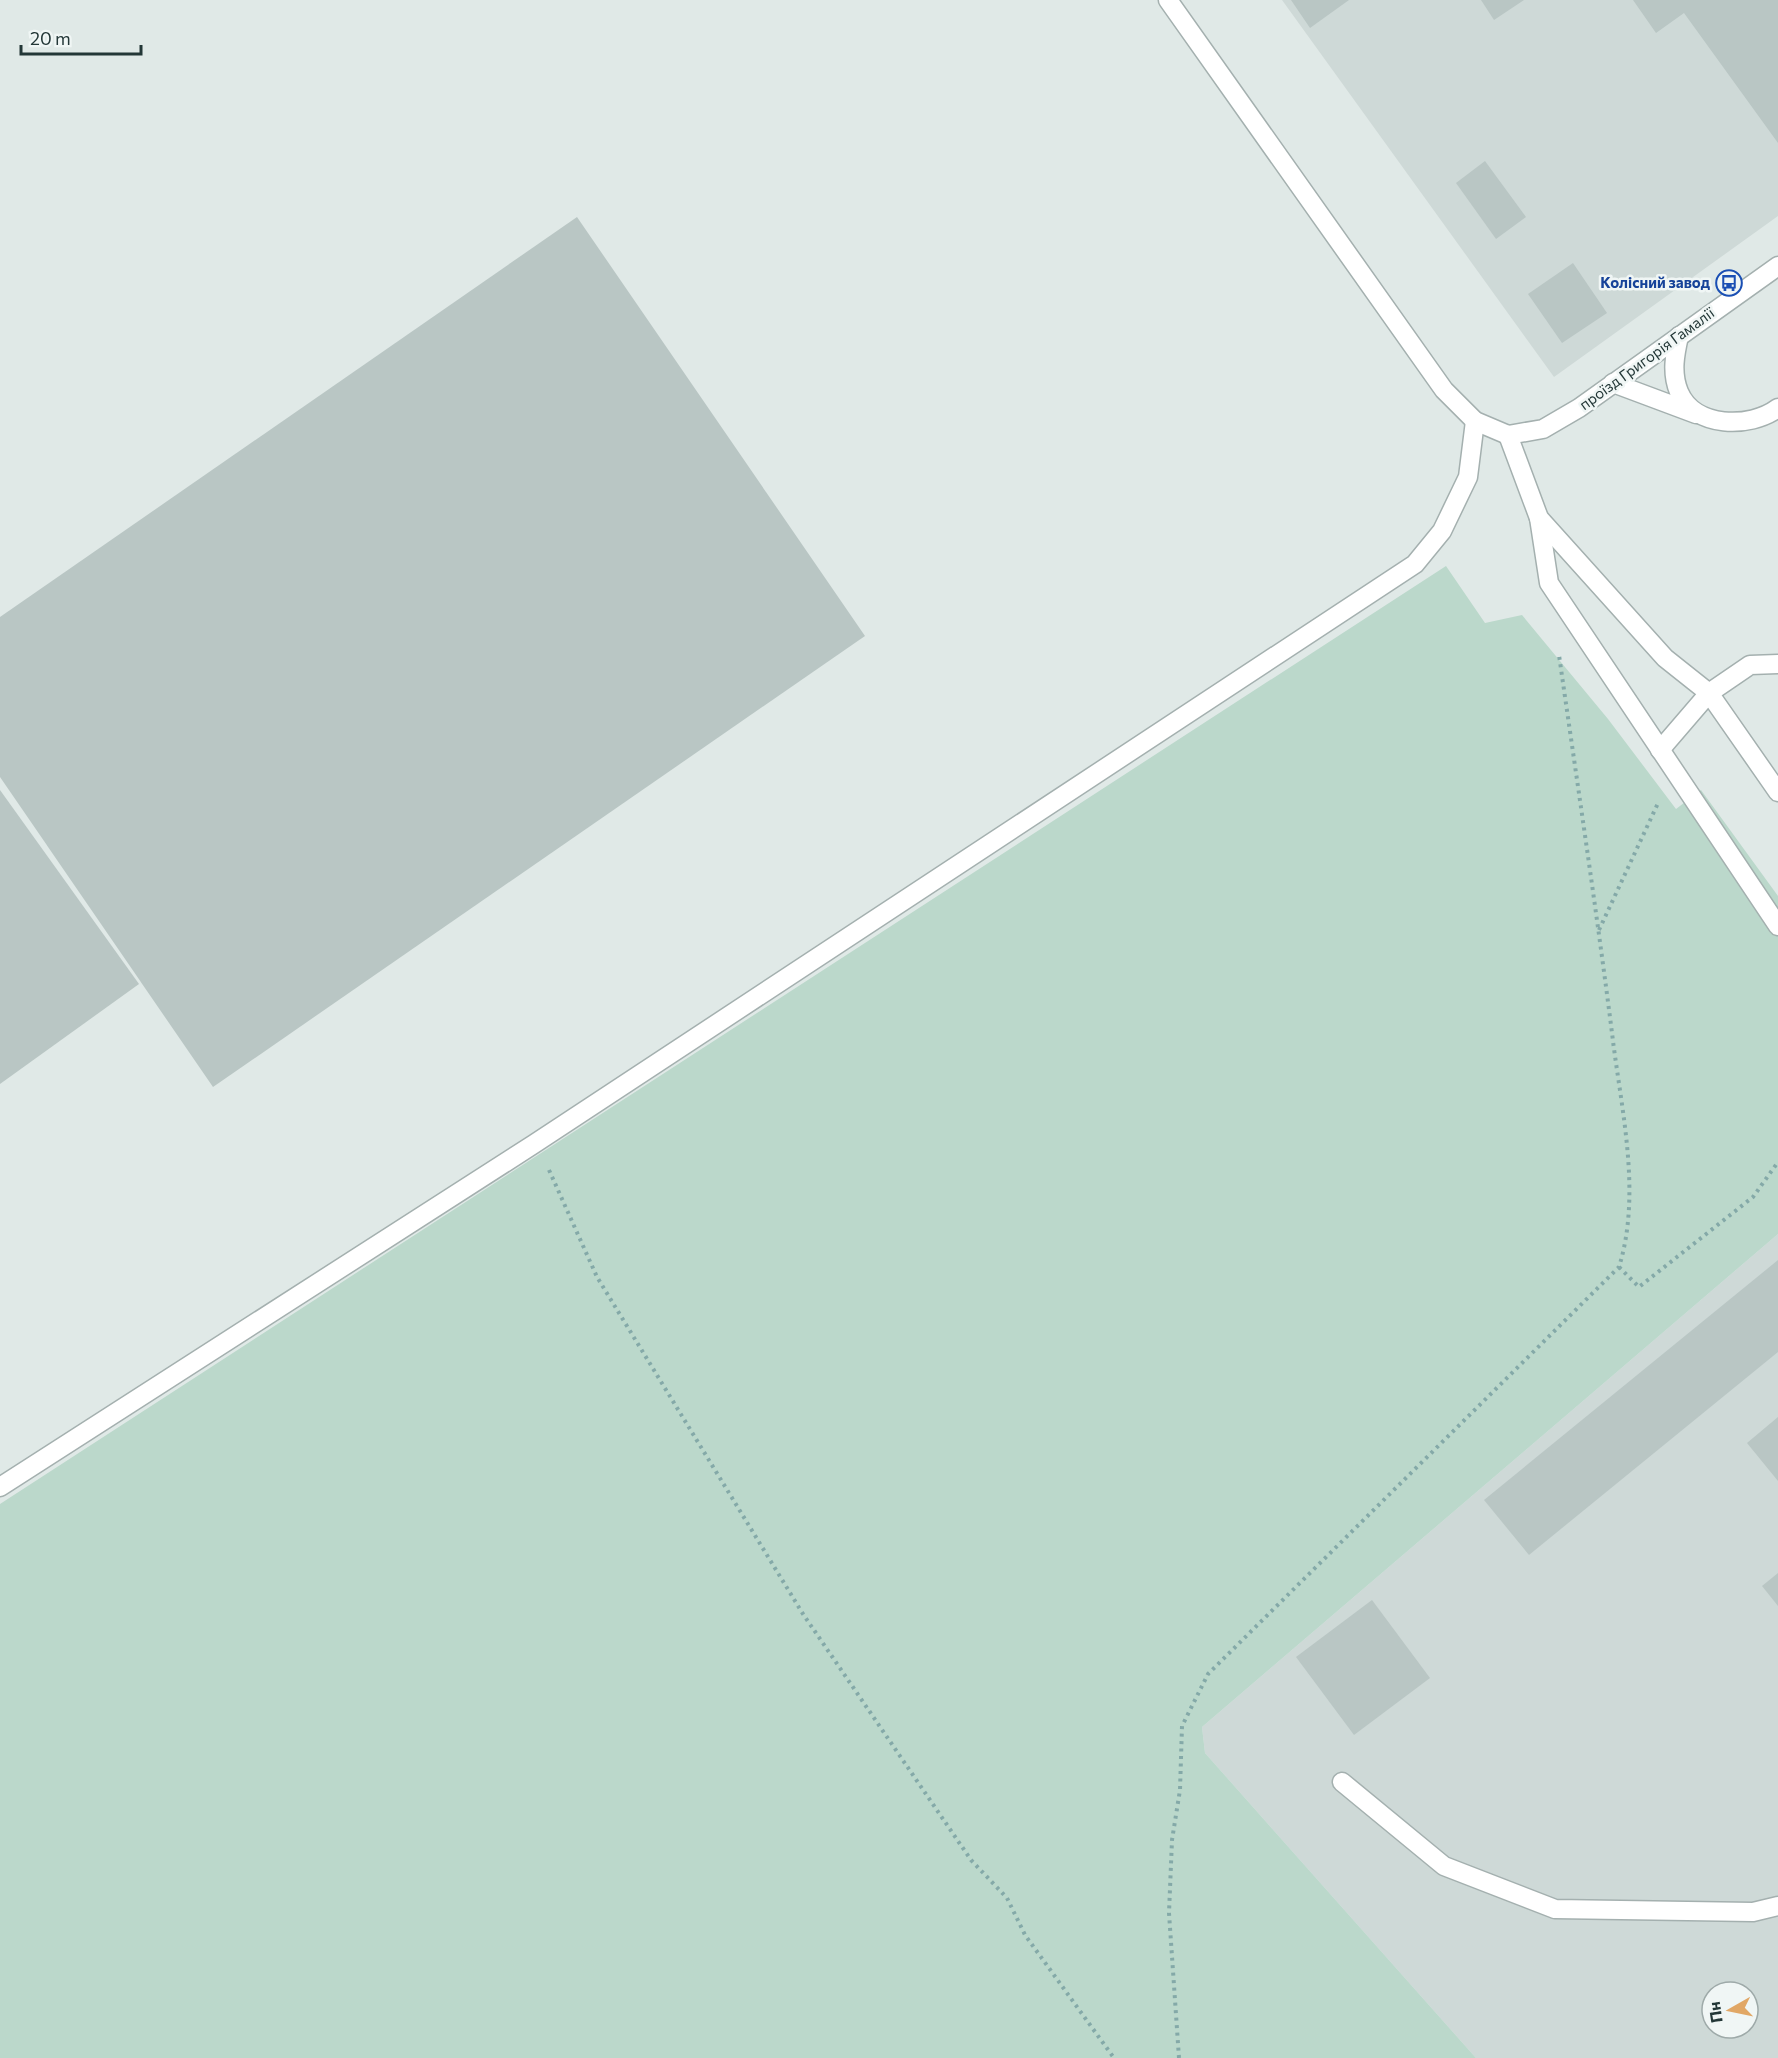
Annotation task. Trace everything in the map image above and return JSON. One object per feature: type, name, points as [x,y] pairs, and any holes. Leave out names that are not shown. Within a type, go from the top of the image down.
[{"type":"street","points":[[1168,0],[1444,390],[1475,421],[1508,435],[1539,518],[1549,583],[1778,926]]},
{"type":"street","name":"проїзд Григорія Гамалії","points":[[1508,435],[1542,429],[1580,408],[1778,266]]},
{"type":"street","points":[[1679,336],[1674,375],[1679,393],[1688,405],[1709,419]]},
{"type":"street","points":[[1613,383],[1709,419],[1734,422],[1753,420],[1778,408]]},
{"type":"street","points":[[0,1487],[534,1144],[1415,564],[1442,531],[1468,477],[1475,421]]},
{"type":"street","points":[[1539,518],[1665,658],[1708,693],[1778,792]]},
{"type":"street","points":[[1660,750],[1708,693],[1750,665],[1778,664]]},
{"type":"street","points":[[1342,1782],[1444,1866],[1555,1909],[1753,1912],[1778,1906]]},
{"type":"path","points":[[1179,2058],[1169,1913],[1172,1840],[1180,1790],[1182,1726],[1208,1674],[1619,1267],[1627,1240],[1629,1169],[1599,931],[1559,652]]},
{"type":"path","points":[[1599,931],[1674,770]]},
{"type":"path","points":[[534,1144],[559,1189],[597,1277],[803,1614],[970,1860],[1007,1898],[1025,1935],[1114,2058]]},
{"type":"path","points":[[1619,1267],[1639,1287],[1753,1197],[1778,1162]]},
{"type":"shaded area","points":[[1282,0],[1778,0],[1778,216],[1554,377]]},
{"type":"shaded area","points":[[1778,1234],[1778,2058],[1476,2058],[1205,1753],[1202,1727]]},
{"type":"green space","points":[[1446,566],[1485,623],[1522,615],[1608,719],[1676,809],[1701,790],[1778,896],[1778,1234],[1202,1727],[1205,1753],[1476,2058],[0,2058],[0,1504]]},
{"type":"building","points":[[1291,0],[1349,0],[1310,28]]},
{"type":"building","points":[[1481,0],[1524,0],[1494,20]]},
{"type":"building","points":[[1633,0],[1778,0],[1778,143],[1684,13],[1656,33]]},
{"type":"building","points":[[1485,161],[1526,217],[1496,239],[1456,183]]},
{"type":"building","points":[[577,217],[865,636],[213,1087],[0,777],[0,617]]},
{"type":"building","points":[[1573,263],[1607,313],[1562,343],[1528,294]]},
{"type":"building","points":[[0,790],[139,984],[0,1084]]},
{"type":"building","points":[[1778,1260],[1778,1352],[1529,1555],[1484,1500]]},
{"type":"building","points":[[1778,1417],[1778,1481],[1747,1443]]},
{"type":"building","points":[[1778,1573],[1778,1606],[1762,1586]]},
{"type":"building","points":[[1372,1600],[1430,1678],[1354,1735],[1296,1657]]},
{"type":"place","name":"Колісний завод","points":[[1729,283]]}]
